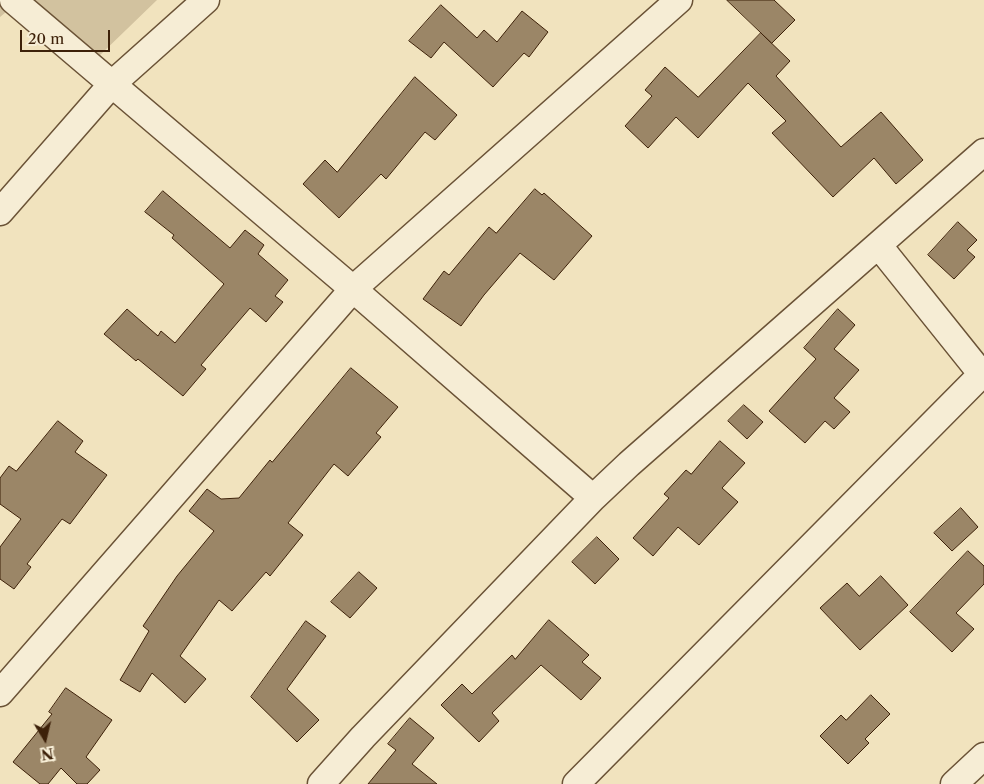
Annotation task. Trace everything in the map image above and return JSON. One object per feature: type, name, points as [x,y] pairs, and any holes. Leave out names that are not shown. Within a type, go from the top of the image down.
[{"type":"street","points":[[13,0],[593,498]]},
{"type":"street","points":[[0,212],[112,84],[206,0]]},
{"type":"street","points":[[0,693],[353,290],[679,0]]},
{"type":"street","points":[[321,784],[370,730],[593,498],[629,464],[984,152]]},
{"type":"street","points":[[576,784],[983,374],[879,246]]},
{"type":"street","points":[[954,784],[984,756]]},
{"type":"shaded area","points":[[0,0],[157,0],[97,58],[17,3],[0,17]]},
{"type":"building","points":[[727,0],[774,0],[795,20],[772,43]]},
{"type":"building","points":[[441,5],[477,38],[484,30],[497,42],[522,11],[548,32],[529,57],[524,53],[493,87],[444,42],[431,58],[409,41]]},
{"type":"building","points":[[761,33],[790,61],[776,76],[841,147],[881,112],[923,160],[896,184],[874,158],[833,197],[772,133],[786,121],[748,83],[698,138],[676,117],[648,148],[625,126],[652,96],[645,90],[665,67],[698,97]]},
{"type":"building","points":[[415,77],[457,115],[435,140],[425,132],[386,179],[381,174],[339,218],[303,184],[325,160],[337,172]]},
{"type":"building","points":[[535,189],[542,195],[544,193],[592,236],[554,280],[520,253],[484,295],[461,326],[423,299],[444,271],[449,275],[489,227],[496,233]]},
{"type":"building","points":[[163,191],[230,248],[245,230],[264,245],[258,254],[288,280],[275,296],[283,302],[266,322],[250,308],[201,365],[206,369],[183,396],[104,334],[127,309],[158,336],[161,331],[175,343],[224,284],[172,238],[174,235],[145,212]]},
{"type":"building","points":[[958,222],[977,240],[967,250],[975,257],[954,279],[928,255]]},
{"type":"building","points":[[838,309],[855,325],[834,349],[859,370],[834,398],[850,412],[834,429],[825,421],[805,443],[769,411],[816,359],[804,348]]},
{"type":"building","points":[[351,368],[398,407],[376,433],[381,437],[348,476],[334,464],[288,523],[303,535],[270,576],[266,572],[232,611],[219,600],[180,656],[206,679],[185,703],[152,673],[140,692],[120,680],[149,631],[143,626],[177,576],[214,531],[189,511],[207,489],[221,499],[239,498],[270,460],[272,462]]},
{"type":"building","points":[[744,405],[763,422],[747,439],[728,421]]},
{"type":"building","points":[[58,421],[83,441],[75,452],[107,475],[70,524],[62,519],[27,564],[31,567],[14,589],[0,579],[0,547],[21,519],[0,504],[0,478],[9,466],[16,471]]},
{"type":"building","points":[[720,441],[745,463],[722,488],[738,502],[699,545],[678,527],[653,556],[633,538],[669,498],[664,494],[686,470],[691,474]]},
{"type":"building","points":[[961,508],[978,527],[952,551],[934,533]]},
{"type":"building","points":[[597,537],[619,559],[595,584],[572,562]]},
{"type":"building","points":[[968,551],[984,566],[984,584],[956,613],[974,629],[952,652],[910,612]]},
{"type":"building","points":[[359,572],[377,588],[350,618],[331,602]]},
{"type":"building","points":[[881,576],[908,605],[860,650],[820,608],[847,583],[859,596]]},
{"type":"building","points":[[549,620],[589,655],[582,662],[601,678],[581,700],[541,665],[492,713],[499,721],[479,742],[441,705],[462,684],[472,694],[512,655],[515,659]]},
{"type":"building","points":[[306,621],[326,636],[287,689],[319,720],[297,742],[251,697]]},
{"type":"building","points":[[66,688],[112,720],[86,757],[100,770],[87,784],[77,784],[61,768],[48,784],[40,784],[13,762],[52,714],[49,712]]},
{"type":"building","points":[[871,695],[890,714],[865,739],[869,743],[848,764],[820,736],[841,715],[846,720]]},
{"type":"building","points":[[410,718],[434,738],[412,764],[437,784],[368,784],[396,750],[388,744]]}]
